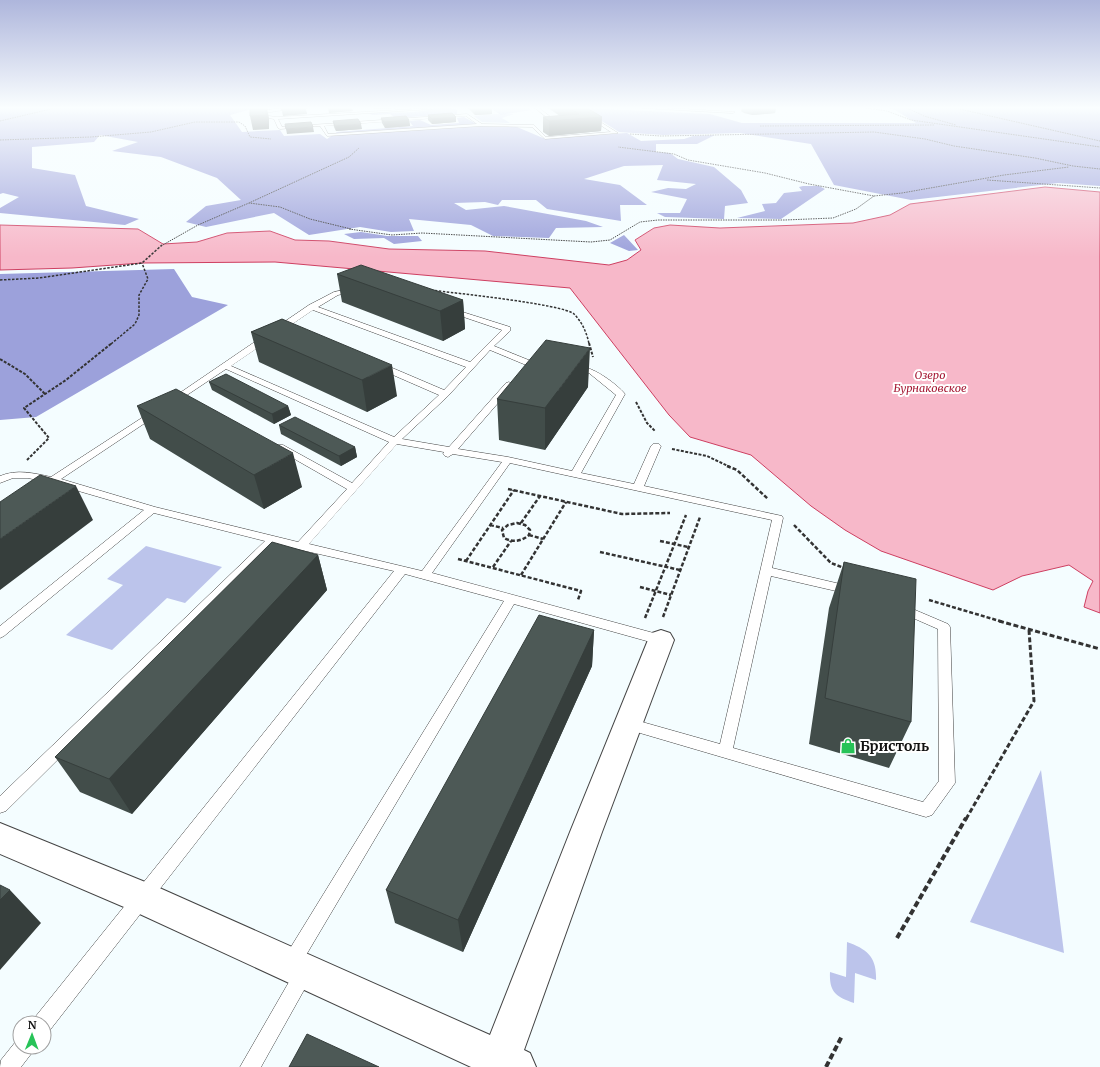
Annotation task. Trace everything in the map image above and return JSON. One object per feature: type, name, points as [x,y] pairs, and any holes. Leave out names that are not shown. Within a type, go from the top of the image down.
[{"type":"street","points":[[0,838],[143,898],[505,1065],[628,724],[655,629]]},
{"type":"lane","points":[[53,480],[186,395],[225,366],[290,327],[312,306],[336,293],[364,289]]},
{"type":"lane","points":[[312,306],[472,366]]},
{"type":"lane","points":[[301,546],[394,441],[445,394],[507,329],[439,307]]},
{"type":"lane","points":[[489,347],[526,366],[552,366]]},
{"type":"lane","points":[[373,363],[445,394]]},
{"type":"lane","points":[[225,366],[394,441],[448,453],[508,460],[778,518],[725,752]]},
{"type":"lane","points":[[568,368],[591,372],[621,394],[574,475]]},
{"type":"lane","points":[[448,453],[513,381]]},
{"type":"lane","points":[[272,442],[353,488]]},
{"type":"lane","points":[[638,488],[656,446]]},
{"type":"lane","points":[[425,576],[508,460]]},
{"type":"lane","points":[[0,480],[12,475],[28,475],[53,480],[152,509],[273,540],[402,569],[511,599],[655,629]]},
{"type":"lane","points":[[0,633],[152,509]]},
{"type":"lane","points":[[0,806],[273,540]]},
{"type":"lane","points":[[49,1015],[402,569]]},
{"type":"lane","points":[[766,571],[863,593]]},
{"type":"lane","points":[[250,1067],[297,968],[511,599]]},
{"type":"lane","points":[[628,724],[926,810],[947,783],[944,627],[890,604]]},
{"type":"lane","points":[[8,1067],[18,1055]]},
{"type":"path","points":[[0,280],[39,278],[142,263],[162,244],[198,225],[345,158]]},
{"type":"path","points":[[683,158],[874,196],[902,193],[1073,166]]},
{"type":"path","points":[[1034,158],[1073,166],[1100,168]]},
{"type":"path","points":[[983,179],[1100,188]]},
{"type":"path","points":[[249,203],[280,207],[310,219],[353,230],[392,235],[422,234],[591,242],[610,240],[640,222],[658,220],[785,220],[832,218],[856,209],[874,196]]},
{"type":"path","points":[[12,475],[49,438],[24,408],[66,380],[135,324],[140,315],[139,296],[148,279],[142,263]]},
{"type":"path","points":[[430,290],[543,305],[573,313],[586,331],[593,358]]},
{"type":"path","points":[[0,359],[8,363],[40,388],[45,394]]},
{"type":"path","points":[[635,399],[647,423],[657,434]]},
{"type":"path","points":[[668,444],[673,449],[707,456],[737,470],[773,503]]},
{"type":"path","points":[[490,484],[622,514],[672,513]]},
{"type":"path","points":[[466,561],[514,490]]},
{"type":"path","points":[[521,523],[540,496]]},
{"type":"path","points":[[521,575],[566,502]]},
{"type":"path","points":[[655,629],[671,595],[702,512],[742,511]]},
{"type":"path","points":[[655,629],[656,591],[687,512],[680,512]]},
{"type":"path","points":[[490,525],[504,528],[512,524],[521,523],[530,530],[529,535],[523,540],[511,541],[503,536],[504,528]]},
{"type":"path","points":[[794,525],[831,562],[845,568]]},
{"type":"path","points":[[529,535],[543,539]]},
{"type":"path","points":[[492,568],[511,541]]},
{"type":"path","points":[[660,541],[688,547]]},
{"type":"path","points":[[600,552],[680,570]]},
{"type":"path","points":[[640,587],[671,595]]},
{"type":"path","points":[[925,598],[1028,630],[1100,649]]},
{"type":"path","points":[[897,938],[1034,701],[1028,630]]},
{"type":"path","points":[[826,1067],[842,1036]]},
{"type":"shaded area","points":[[0,158],[32,158],[32,168],[75,175],[86,206],[139,219],[125,225],[0,213],[0,208],[19,197],[3,193],[0,194]]},
{"type":"shaded area","points":[[163,158],[676,158],[714,167],[741,190],[748,203],[725,206],[724,219],[665,217],[657,213],[680,213],[687,199],[651,192],[668,188],[686,189],[696,184],[657,180],[663,165],[624,166],[584,179],[620,185],[647,205],[620,205],[621,221],[547,209],[536,200],[502,200],[498,205],[485,202],[454,203],[466,210],[504,206],[586,221],[603,227],[556,228],[549,238],[493,236],[471,225],[409,219],[414,231],[391,232],[360,227],[309,235],[274,213],[206,227],[186,222],[206,206],[241,200],[217,178]]},
{"type":"shaded area","points":[[819,158],[1100,158],[1100,186],[1058,183],[911,200],[834,185]]},
{"type":"shaded area","points":[[819,186],[825,189],[781,219],[737,218],[765,211],[762,204],[776,203],[784,193],[802,191],[799,187]]},
{"type":"shaded area","points":[[361,232],[387,236],[418,236],[422,241],[394,244],[384,238],[354,239],[344,234]]},
{"type":"shaded area","points":[[624,235],[638,250],[629,251],[610,243]]},
{"type":"shaded area","points":[[174,269],[192,297],[228,305],[36,417],[0,420],[0,274]]},
{"type":"shaded area","points":[[146,546],[222,567],[185,603],[167,598],[112,650],[66,635],[123,585],[107,579]]},
{"type":"shaded area","points":[[1041,770],[1064,953],[970,922]]},
{"type":"shaded area","points":[[847,942],[860,948],[869,955],[873,960],[876,972],[876,980],[855,973],[854,1003],[838,996],[835,993],[832,989],[830,979],[830,972],[846,977]]},
{"type":"water","name":"Озеро Бурнаковское","points":[[1045,187],[1100,192],[1100,613],[1084,607],[1088,591],[1093,581],[1069,565],[1022,576],[993,590],[881,551],[845,530],[811,506],[751,455],[690,437],[669,415],[570,288],[275,262],[142,263],[72,268],[0,270],[0,225],[138,229],[163,244],[197,242],[227,233],[270,231],[295,240],[329,241],[389,249],[485,251],[609,265],[627,260],[641,250],[635,240],[654,228],[670,225],[720,228],[853,223],[890,215],[910,204]]},
{"type":"building","points":[[361,265],[463,300],[440,311],[337,274]]},
{"type":"building","points":[[282,319],[392,365],[362,380],[251,332]]},
{"type":"building","points":[[546,340],[590,348],[545,408],[497,399]]},
{"type":"building","points":[[226,374],[288,406],[272,414],[209,382]]},
{"type":"building","points":[[176,389],[293,453],[254,475],[137,406]]},
{"type":"building","points":[[295,417],[355,447],[339,456],[279,425]]},
{"type":"building","points":[[40,475],[76,486],[0,539],[0,502]]},
{"type":"building","points":[[272,542],[318,555],[109,779],[55,757]]},
{"type":"building","points":[[844,562],[916,579],[911,722],[825,698]]},
{"type":"building","points":[[539,615],[594,630],[458,920],[386,890]]},
{"type":"building","points":[[0,885],[10,890],[0,900]]},
{"type":"building","points":[[307,1034],[379,1067],[289,1067]]},
{"type":"place","name":"Бристоль","points":[[848,746]]}]
